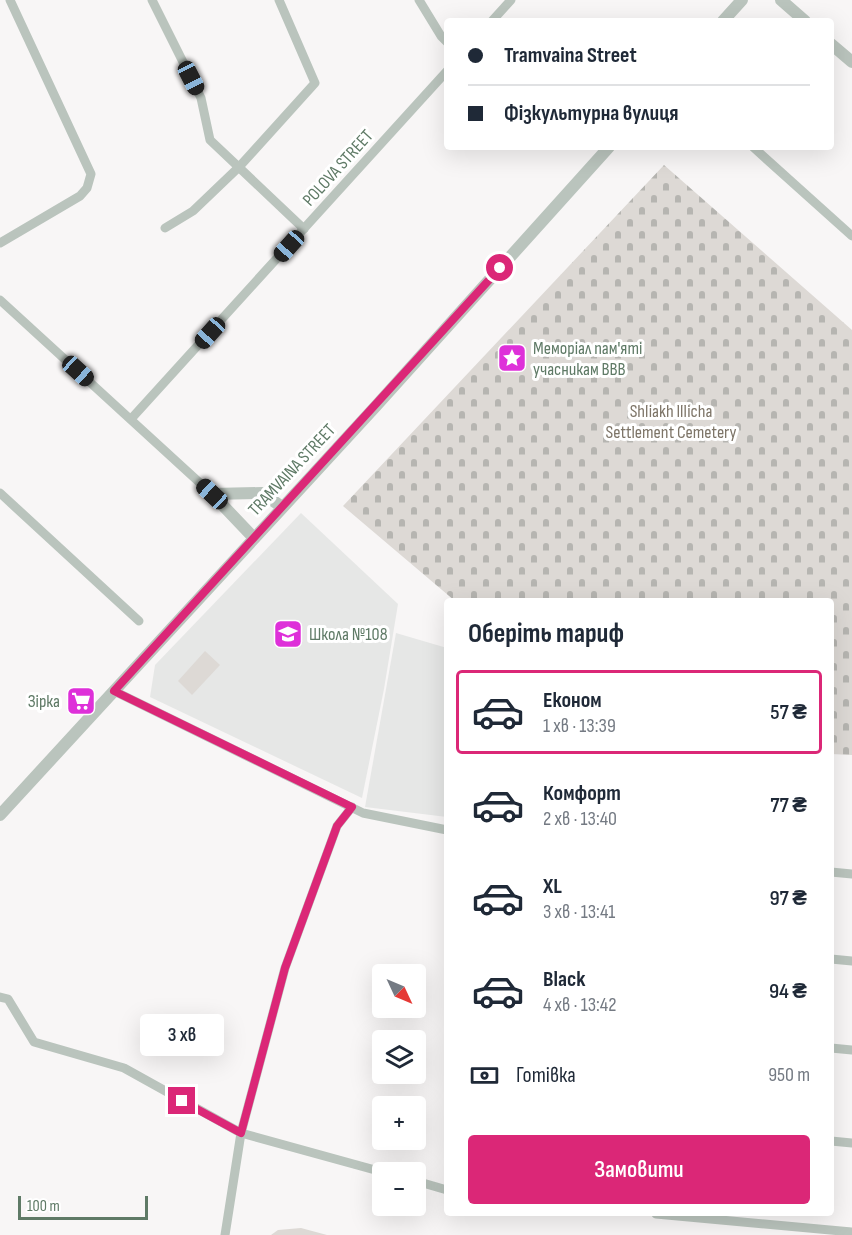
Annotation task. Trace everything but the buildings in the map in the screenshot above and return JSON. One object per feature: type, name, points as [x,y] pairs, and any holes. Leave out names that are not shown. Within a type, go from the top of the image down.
[{"type":"street","points":[[0,243],[80,196],[87,188],[91,174],[10,0]]},
{"type":"street","points":[[152,0],[201,98],[210,140],[304,229]]},
{"type":"street","points":[[165,228],[193,211],[239,167],[315,83],[279,0]]},
{"type":"street","points":[[419,0],[444,38]]},
{"type":"street","points":[[495,18],[511,0]]},
{"type":"street","points":[[726,18],[742,0]]},
{"type":"street","points":[[781,0],[802,18]]},
{"type":"street","points":[[834,47],[852,62]]},
{"type":"street","name":"POLOVA STREET","points":[[131,419],[444,74]]},
{"type":"street","name":"TRAMVAINA STREET","points":[[0,815],[606,150]]},
{"type":"street","points":[[756,150],[852,236]]},
{"type":"street","points":[[0,300],[212,494],[254,538]]},
{"type":"street","points":[[0,493],[139,621]]},
{"type":"street","points":[[212,494],[262,493],[282,507]]},
{"type":"street","points":[[114,691],[363,813],[444,829]]},
{"type":"street","points":[[225,1235],[241,1133],[285,968],[337,826],[352,807]]},
{"type":"street","points":[[834,872],[852,874]]},
{"type":"street","points":[[834,959],[852,961]]},
{"type":"street","points":[[0,997],[8,999],[34,1042],[124,1068],[241,1133],[372,1169]]},
{"type":"street","points":[[834,1048],[852,1050]]},
{"type":"street","points":[[834,1141],[852,1143]]},
{"type":"street","points":[[426,1184],[444,1189]]},
{"type":"street","points":[[678,1216],[852,1232]]},
{"type":"shaded area","name":"Школа №108","points":[[301,513],[398,604],[362,798],[150,697],[155,665]]},
{"type":"shaded area","points":[[396,633],[444,647],[444,817],[365,807]]},
{"type":"green space","name":"Shliakh Illicha Settlement Cemetery","points":[[664,165],[852,330],[852,755],[834,754],[834,598],[451,598],[343,506]]},
{"type":"green space","points":[[205,651],[220,665],[192,695],[178,681]]},
{"type":"green space","points":[[301,1228],[327,1235],[271,1235],[278,1230]]},
{"type":"place","name":"Меморіал пам'яті учасникам ВВВ","points":[[512,358]]},
{"type":"place","name":"Школа №108","points":[[288,634]]},
{"type":"place","name":"Зірка","points":[[81,701]]},
{"type":"route","points":[[182,1101],[241,1133],[285,968],[337,826],[352,807],[114,691],[500,268]]}]
